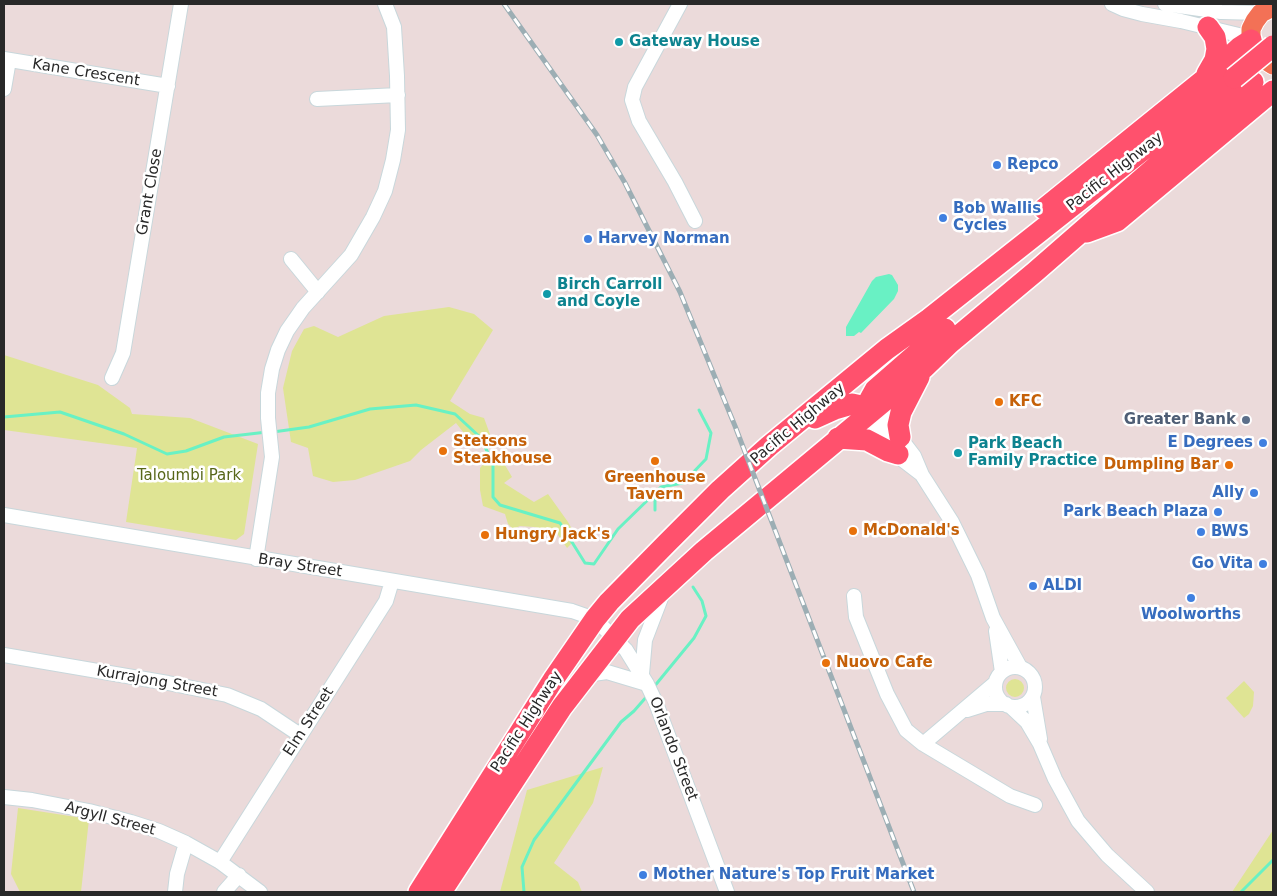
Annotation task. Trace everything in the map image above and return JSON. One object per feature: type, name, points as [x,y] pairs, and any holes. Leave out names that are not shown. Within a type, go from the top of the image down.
[{"type":"highway","points":[[1205,79],[1215,60],[1217,49],[1215,37],[1208,27]]},
{"type":"highway","points":[[887,349],[1002,244],[1205,79],[1251,39]]},
{"type":"highway","name":"Pacific Highway","points":[[441,892],[562,707],[630,619],[666,584],[838,438],[924,368],[950,343],[1073,238],[1244,80],[1273,46]]},
{"type":"highway","name":"Pacific Highway","points":[[419,892],[553,680],[595,619],[609,602],[720,490],[887,349],[936,313],[1133,157],[1244,80],[1273,65]]},
{"type":"highway","points":[[1073,238],[1117,221],[1273,92]]},
{"type":"highway","points":[[871,412],[870,399],[874,390],[1098,200],[1133,157]]},
{"type":"highway","points":[[838,438],[867,440],[888,451],[899,446],[898,425],[901,412],[924,368]]},
{"type":"highway","points":[[790,429],[852,404],[861,405],[871,412]]},
{"type":"main road","points":[[1267,10],[1255,20],[1251,29],[1251,39],[1256,53],[1273,65]]},
{"type":"street","name":"Grant Close","points":[[112,378],[123,353],[181,4]]},
{"type":"street","points":[[256,558],[272,458],[268,418],[268,393],[272,369],[278,350],[287,331],[303,308],[352,254],[385,191],[393,160],[398,130],[398,95],[394,27],[385,4]]},
{"type":"street","points":[[680,4],[634,87],[632,100],[639,121],[675,182],[695,221]]},
{"type":"street","points":[[1112,4],[1142,14],[1208,27],[1251,39]]},
{"type":"street","points":[[1165,4],[1221,12],[1267,10]]},
{"type":"street","name":"Kane Crescent","points":[[6,59],[168,86]]},
{"type":"street","points":[[4,89],[6,59]]},
{"type":"street","points":[[317,99],[398,95]]},
{"type":"street","points":[[291,259],[318,292]]},
{"type":"street","points":[[871,412],[885,418],[899,446],[922,475],[952,522],[978,575],[994,618],[1020,667]]},
{"type":"street","name":"Bray Street","points":[[4,516],[576,612],[595,619]]},
{"type":"street","name":"Elm Street","points":[[220,862],[386,601],[392,581]]},
{"type":"street","points":[[586,674],[607,672],[644,679],[646,640],[666,584]]},
{"type":"street","points":[[854,596],[856,617],[887,694],[906,730],[923,744],[1010,796],[1035,805]]},
{"type":"street","points":[[994,618],[1001,656],[997,695],[1027,722],[1078,820],[1140,890]]},
{"type":"street","name":"Orlando Street","points":[[595,619],[629,653],[656,703],[726,892]]},
{"type":"street","name":"Kurrajong Street","points":[[4,656],[168,683],[227,695],[261,709],[300,735]]},
{"type":"street","points":[[923,744],[1007,668],[1020,667],[1026,670],[1034,679],[1036,685],[1033,697],[1040,744]]},
{"type":"street","points":[[960,712],[986,704],[1024,705],[1033,697]]},
{"type":"street","name":"Argyll Street","points":[[4,797],[32,800],[131,822],[159,831],[186,843],[220,862],[260,892]]},
{"type":"street","points":[[175,892],[177,874],[186,843]]},
{"type":"street","points":[[224,892],[239,875]]},
{"type":"green space","points":[[449,307],[474,314],[493,330],[450,401],[470,414],[484,418],[491,437],[475,447],[456,423],[410,461],[355,480],[333,482],[313,476],[308,448],[291,442],[283,388],[292,351],[304,329],[314,326],[338,337],[384,316]]},
{"type":"green space","name":"Taloumbi Park","points":[[4,355],[98,385],[130,408],[132,414],[190,418],[258,444],[244,534],[236,540],[126,522],[137,448],[4,430]]},
{"type":"green space","points":[[496,450],[512,477],[504,483],[534,502],[548,494],[577,538],[567,548],[556,532],[520,526],[513,529],[508,524],[505,514],[483,506],[480,490],[480,468]]},
{"type":"green space","points":[[1015,679],[1021,682],[1024,688],[1021,694],[1015,697],[1009,694],[1006,688],[1009,682]]},
{"type":"green space","points":[[1244,681],[1254,692],[1253,706],[1249,714],[1244,718],[1226,698]]},
{"type":"green space","points":[[603,767],[593,803],[554,863],[578,882],[582,892],[500,892],[527,790]]},
{"type":"green space","points":[[18,808],[89,819],[81,892],[20,892],[11,874]]},
{"type":"green space","points":[[1273,830],[1273,892],[1232,892]]},
{"type":"shaded area","points":[[892,275],[898,285],[898,291],[894,299],[861,333],[859,332],[854,336],[846,336],[846,327],[872,281],[876,277]]},
{"type":"waterway","points":[[273,432],[309,427],[370,409],[416,405],[455,414],[481,438],[493,464],[493,497],[500,505],[560,523],[585,563],[594,564],[618,529],[655,493]]},
{"type":"waterway","points":[[655,510],[655,493],[661,487],[683,483],[706,459],[711,433],[699,410]]},
{"type":"waterway","points":[[4,417],[60,412],[124,434],[167,454],[186,451],[224,437],[267,432]]},
{"type":"waterway","points":[[653,688],[694,638],[706,616],[702,601],[693,587]]},
{"type":"waterway","points":[[524,892],[522,867],[534,840],[621,722],[648,695]]},
{"type":"waterway","points":[[1241,892],[1273,860]]},
{"type":"railway","points":[[504,4],[597,135],[625,183],[680,292],[735,426],[914,892]]},
{"type":"place","name":"Gateway House","points":[[619,42]]},
{"type":"place","name":"Repco","points":[[997,165]]},
{"type":"place","name":"Bob Wallis Cycles","points":[[943,218]]},
{"type":"place","name":"Harvey Norman","points":[[588,239]]},
{"type":"place","name":"Birch Carroll and Coyle","points":[[547,294]]},
{"type":"place","name":"KFC","points":[[999,402]]},
{"type":"place","name":"Greater Bank","points":[[1246,420]]},
{"type":"place","name":"E Degrees","points":[[1263,443]]},
{"type":"place","name":"Stetsons Steakhouse","points":[[443,451]]},
{"type":"place","name":"Park Beach Family Practice","points":[[958,453]]},
{"type":"place","name":"Greenhouse Tavern","points":[[655,461]]},
{"type":"place","name":"Dumpling Bar","points":[[1229,465]]},
{"type":"place","name":"Ally","points":[[1254,493]]},
{"type":"place","name":"Park Beach Plaza","points":[[1218,512]]},
{"type":"place","name":"McDonald's","points":[[853,531]]},
{"type":"place","name":"BWS","points":[[1201,532]]},
{"type":"place","name":"Hungry Jack's","points":[[485,535]]},
{"type":"place","name":"Go Vita","points":[[1263,564]]},
{"type":"place","name":"ALDI","points":[[1033,586]]},
{"type":"place","name":"Woolworths","points":[[1191,598]]},
{"type":"place","name":"Nuovo Cafe","points":[[826,663]]},
{"type":"place","name":"Mother Nature's Top Fruit Market","points":[[643,875]]}]
